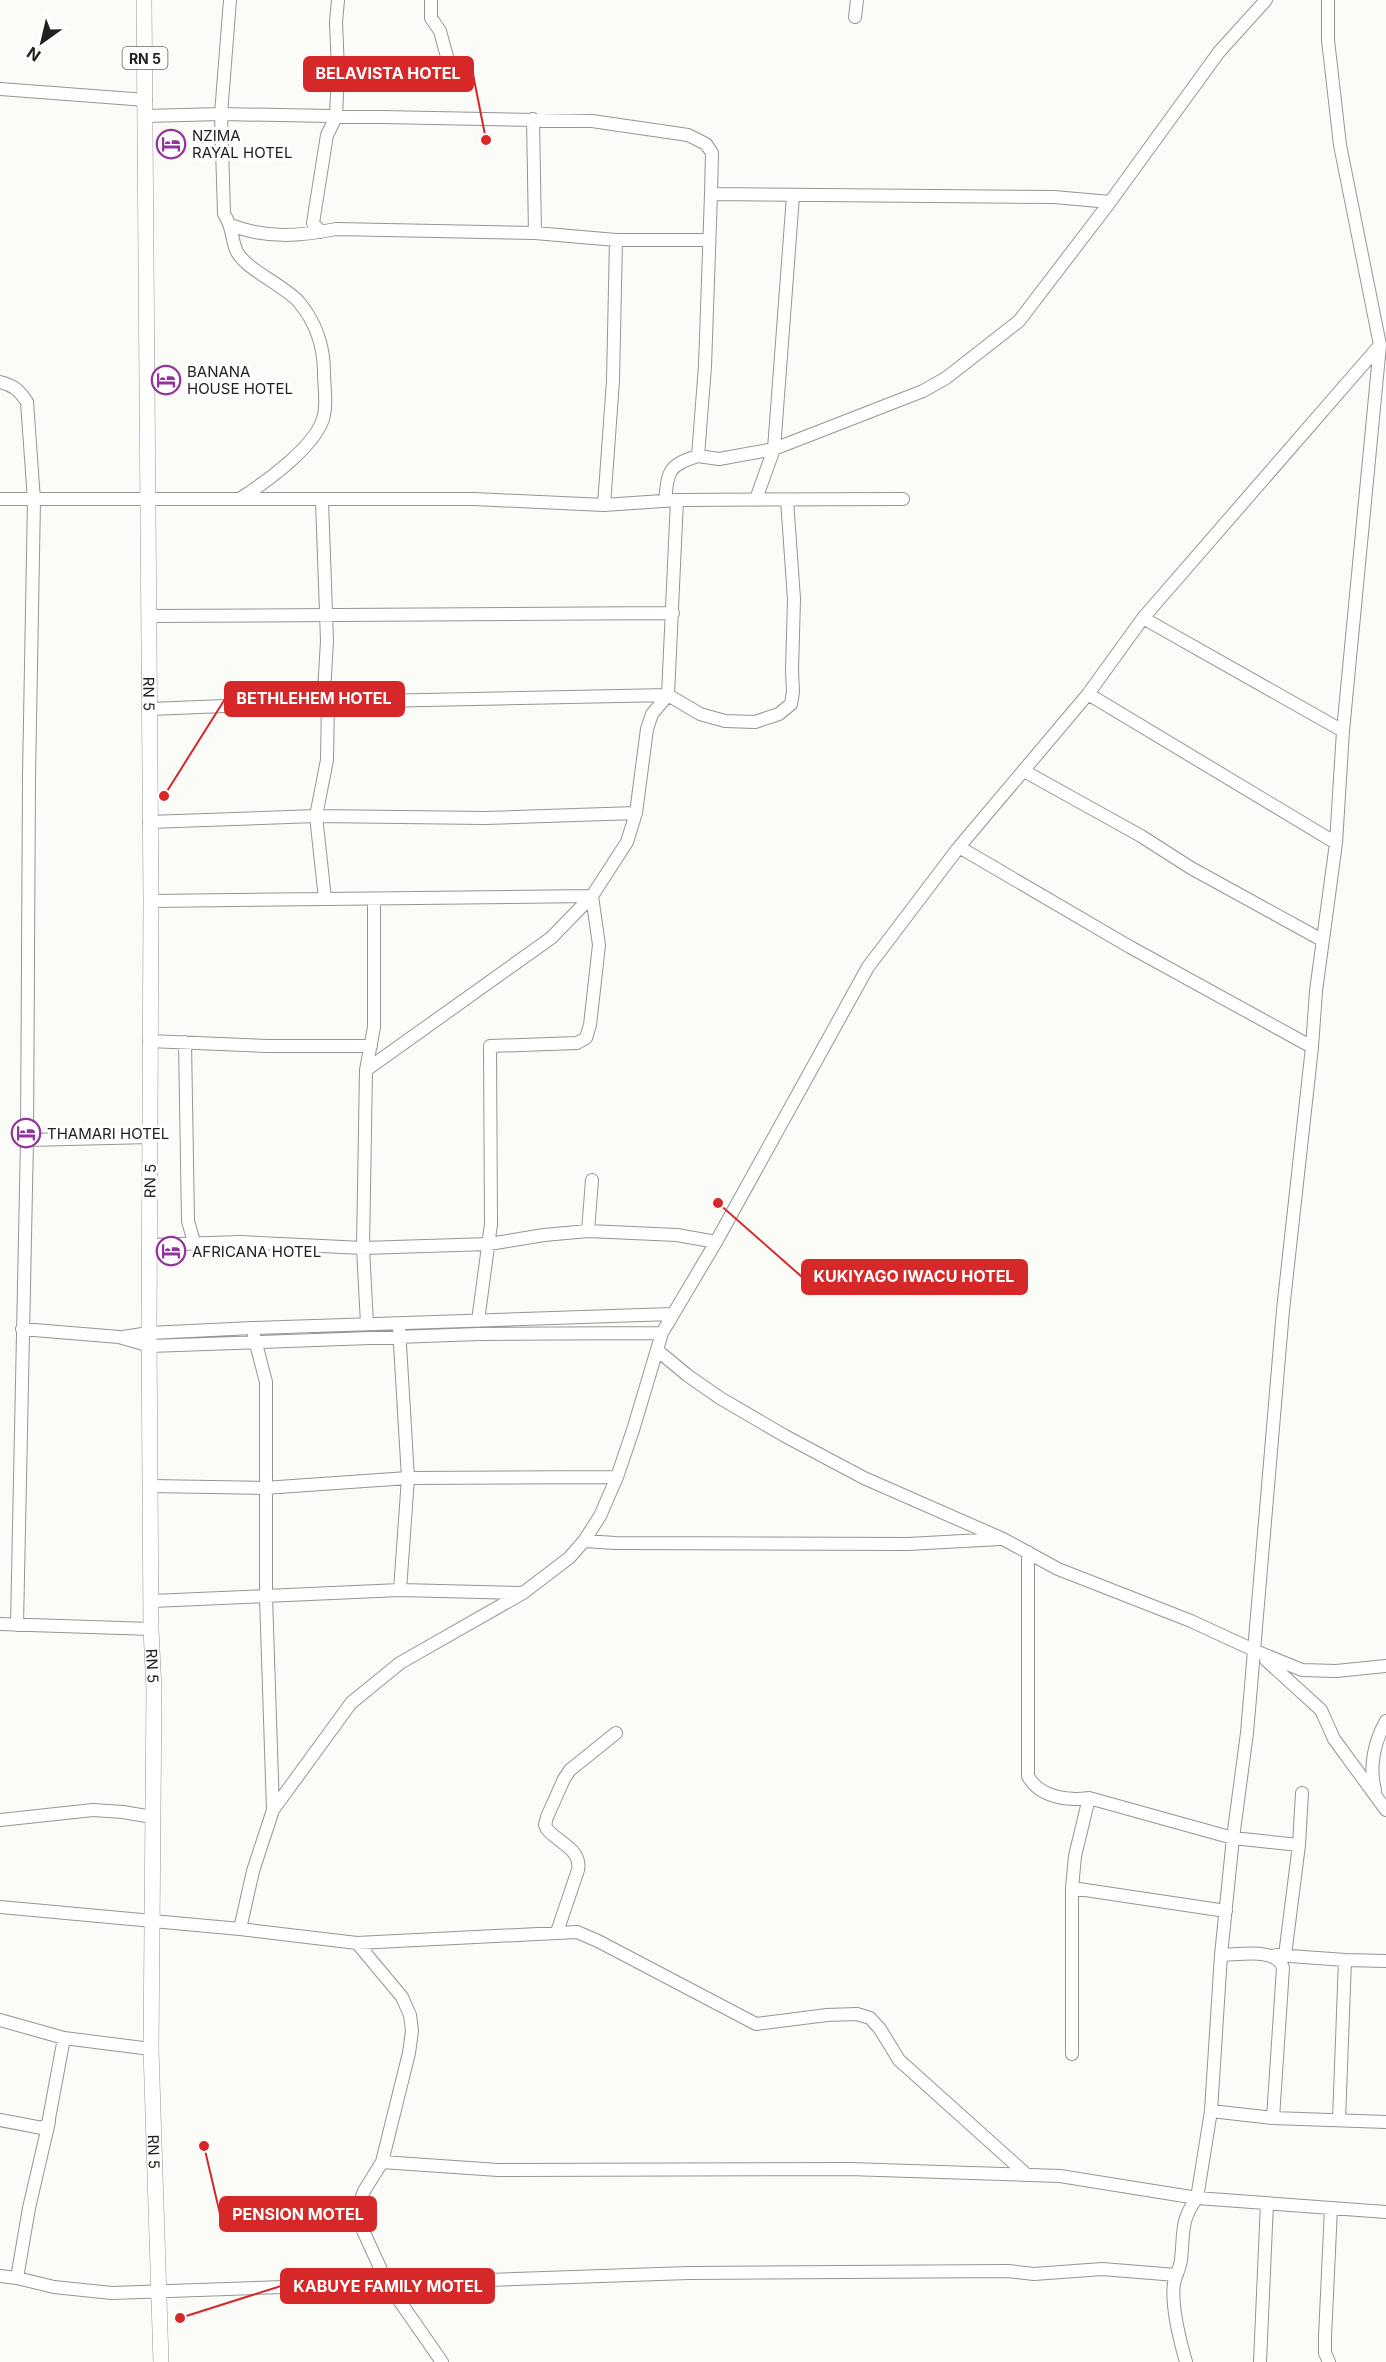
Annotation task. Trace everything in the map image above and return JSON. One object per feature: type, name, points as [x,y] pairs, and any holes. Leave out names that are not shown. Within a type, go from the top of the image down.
[{"type":"main road","name":"RN 5","points":[[144,0],[150,616],[149,1340],[151,1629],[154,1690],[151,2049],[161,2362]]},
{"type":"street","points":[[230,0],[221,114],[224,213],[231,225],[237,252],[245,262],[289,294],[306,312],[322,345],[324,361],[325,414],[317,430],[298,453],[270,479],[241,498]]},
{"type":"street","points":[[317,228],[327,135],[336,117],[338,0]]},
{"type":"street","points":[[431,0],[431,18],[440,31],[452,75]]},
{"type":"street","points":[[855,17],[857,0]]},
{"type":"street","points":[[366,1070],[550,938],[592,896],[627,842],[636,813],[647,729],[652,714],[668,695],[673,613],[669,474],[679,462],[698,456],[719,459],[774,449],[923,391],[946,378],[1019,321],[1110,202],[1219,52],[1266,0]]},
{"type":"street","points":[[1186,2362],[1177,2318],[1174,2284],[1181,2261],[1184,2221],[1197,2198],[1211,2111],[1221,1955],[1255,1651],[1283,1310],[1322,940],[1336,843],[1343,731],[1380,345],[1340,145],[1328,40],[1328,0]]},
{"type":"street","points":[[0,89],[146,108],[221,114],[592,121],[688,135],[706,144],[712,153],[710,240],[705,366],[698,456]]},
{"type":"street","points":[[308,116],[327,135]]},
{"type":"street","points":[[533,119],[535,233]]},
{"type":"street","points":[[711,194],[1054,197],[1110,202]]},
{"type":"street","points":[[756,499],[774,449],[793,196]]},
{"type":"street","points":[[231,225],[249,233],[304,234],[317,228],[535,233],[616,240],[710,240]]},
{"type":"street","points":[[604,505],[613,381],[616,240]]},
{"type":"street","points":[[240,1929],[253,1871],[273,1810],[351,1703],[400,1664],[523,1593],[569,1558],[584,1541],[600,1516],[617,1477],[662,1333],[716,1242],[868,967],[959,847],[1088,694],[1143,618],[1380,345]]},
{"type":"street","points":[[0,382],[12,385],[20,391],[27,402],[34,500],[28,788],[27,1140],[17,1625]]},
{"type":"street","points":[[0,499],[149,501],[241,498],[322,501],[474,499],[604,505],[756,499],[903,499]]},
{"type":"street","points":[[150,709],[328,702],[668,695],[700,714],[725,721],[755,722],[779,714],[791,704],[793,692],[794,599],[787,500]]},
{"type":"street","points":[[322,501],[327,616],[324,692],[328,702],[327,760],[316,816],[325,899]]},
{"type":"street","points":[[150,616],[673,613]]},
{"type":"street","points":[[1143,618],[1343,731]]},
{"type":"street","points":[[1088,694],[1336,843]]},
{"type":"street","points":[[1024,771],[1141,836],[1191,868],[1322,940]]},
{"type":"street","points":[[149,822],[316,816],[485,818],[636,813]]},
{"type":"street","points":[[959,847],[1130,947],[1312,1047]]},
{"type":"street","points":[[151,901],[592,896]]},
{"type":"street","points":[[478,1321],[491,1224],[490,1046],[577,1043],[586,1038],[590,1025],[599,945],[592,896]]},
{"type":"street","points":[[367,1324],[363,1248],[366,1070],[374,1027],[374,900]]},
{"type":"street","points":[[149,1041],[372,1046]]},
{"type":"street","points":[[185,1042],[188,1221],[194,1242]]},
{"type":"street","points":[[27,1140],[151,1137]]},
{"type":"street","points":[[588,1231],[592,1180]]},
{"type":"street","points":[[150,1245],[240,1242],[363,1248],[489,1244],[544,1234],[588,1231],[677,1235],[716,1242]]},
{"type":"street","points":[[22,1329],[149,1340],[254,1342],[478,1321],[672,1314]]},
{"type":"street","points":[[149,1340],[253,1328],[367,1324],[400,1330],[479,1334],[662,1333]]},
{"type":"street","points":[[253,1328],[254,1342],[266,1382],[264,1488],[273,1810]]},
{"type":"street","points":[[400,1330],[408,1478],[400,1590]]},
{"type":"street","points":[[657,1350],[720,1398],[785,1436],[864,1478],[1003,1539],[1059,1569],[1191,1621],[1302,1670],[1336,1671],[1386,1666]]},
{"type":"street","points":[[151,1486],[264,1488],[408,1478],[617,1477]]},
{"type":"street","points":[[584,1541],[908,1544],[1003,1539]]},
{"type":"street","points":[[1028,1552],[1028,1776],[1032,1784],[1043,1792],[1074,1800],[1089,1798],[1233,1838],[1299,1845]]},
{"type":"street","points":[[152,1601],[400,1590],[523,1593]]},
{"type":"street","points":[[0,1624],[151,1629]]},
{"type":"street","points":[[1255,1651],[1321,1710],[1334,1738],[1386,1810]]},
{"type":"street","points":[[1376,1795],[1371,1776],[1373,1757],[1381,1730],[1386,1722]]},
{"type":"street","points":[[557,1932],[579,1862],[573,1852],[547,1829],[546,1821],[570,1770],[616,1733]]},
{"type":"street","points":[[1285,1955],[1299,1845],[1302,1793]]},
{"type":"street","points":[[1072,2054],[1072,1888],[1075,1856],[1089,1798]]},
{"type":"street","points":[[0,1820],[93,1810],[152,1817]]},
{"type":"street","points":[[1072,1888],[1226,1911]]},
{"type":"street","points":[[0,1907],[240,1929],[357,1943],[577,1932],[756,2024],[827,2014],[857,2014],[870,2018],[880,2028],[900,2060],[1028,2175]]},
{"type":"street","points":[[357,1943],[402,1997],[410,2015],[412,2031],[409,2053],[382,2162],[364,2191],[359,2213],[361,2226],[387,2283],[442,2362]]},
{"type":"street","points":[[1221,1955],[1271,1954],[1386,1961]]},
{"type":"street","points":[[1271,1954],[1281,1962],[1282,1968],[1273,2118]]},
{"type":"street","points":[[1339,2120],[1345,1960]]},
{"type":"street","points":[[0,2020],[64,2038],[151,2049]]},
{"type":"street","points":[[16,2278],[64,2038]]},
{"type":"street","points":[[1211,2111],[1273,2118],[1386,2122]]},
{"type":"street","points":[[0,2120],[42,2128],[49,2122]]},
{"type":"street","points":[[382,2162],[498,2170],[849,2169],[1060,2175],[1197,2198],[1386,2212]]},
{"type":"street","points":[[1260,2362],[1267,2203]]},
{"type":"street","points":[[1329,2362],[1325,2353],[1325,2337],[1331,2208]]},
{"type":"street","points":[[0,2276],[85,2291],[159,2292],[688,2272],[1008,2271],[1034,2274],[1102,2269],[1176,2276]]},
{"type":"place","name":"BELAVISTA HOTEL","points":[[486,140]]},
{"type":"place","name":"NZIMA RAYAL HOTEL","points":[[171,144]]},
{"type":"place","name":"BANANA HOUSE HOTEL","points":[[166,380]]},
{"type":"place","name":"BETHLEHEM HOTEL","points":[[164,796]]},
{"type":"place","name":"THAMARI HOTEL","points":[[26,1133]]},
{"type":"place","name":"KUKIYAGO IWACU HOTEL","points":[[718,1203]]},
{"type":"place","name":"AFRICANA HOTEL","points":[[171,1251]]},
{"type":"place","name":"PENSION MOTEL","points":[[204,2146]]},
{"type":"place","name":"KABUYE FAMILY MOTEL","points":[[180,2318]]}]
